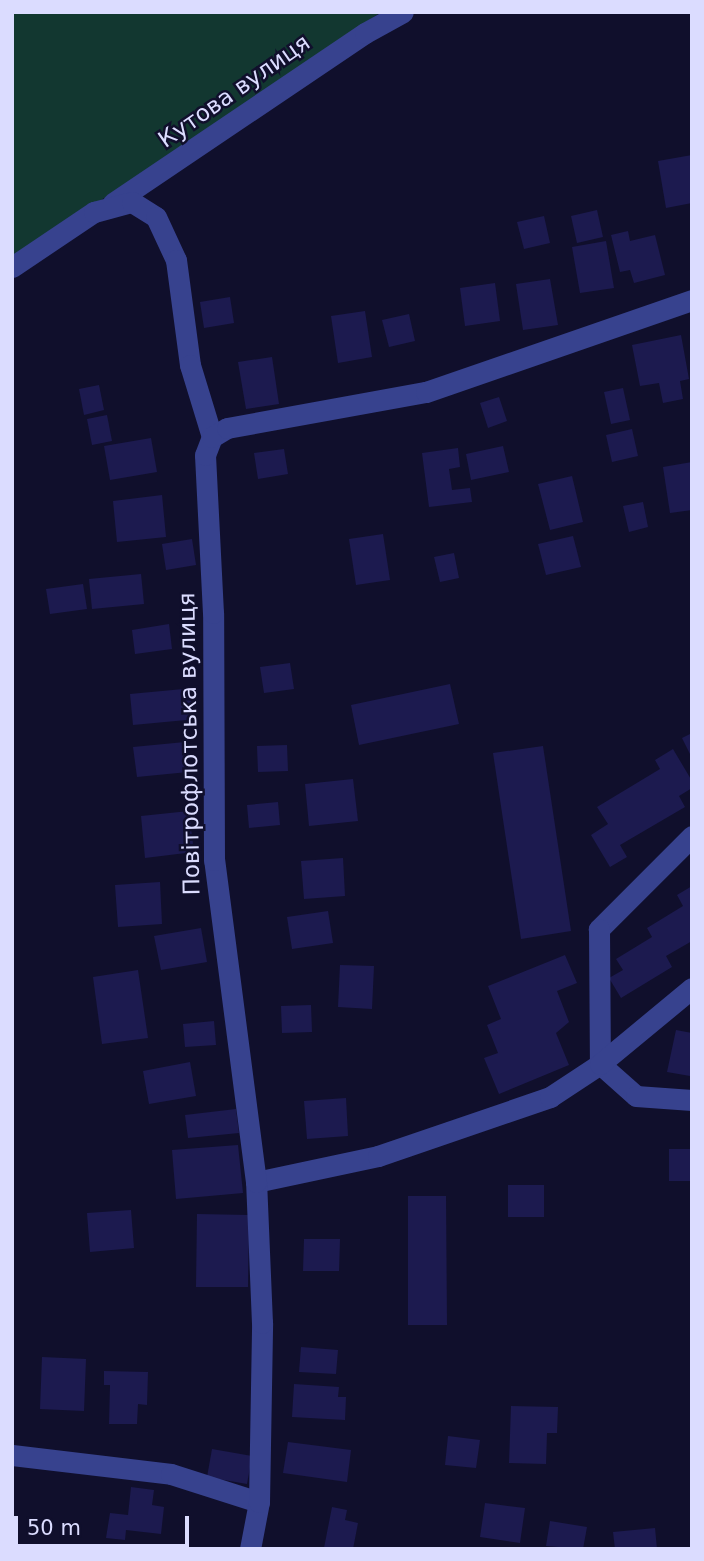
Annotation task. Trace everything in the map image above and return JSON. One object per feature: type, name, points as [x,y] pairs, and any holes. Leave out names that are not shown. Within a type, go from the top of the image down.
[{"type":"street","name":"Кутова вулиця","points":[[12,267],[94,212],[127,197],[365,33],[403,12]]},
{"type":"street","name":"Кутова вулиця","points":[[94,212],[132,202],[156,217],[171,245],[190,365],[212,436]]},
{"type":"street","points":[[212,436],[228,428],[426,392],[692,300]]},
{"type":"street","name":"Повітрофлотська вулиця","points":[[212,436],[205,455],[213,613],[214,860],[256,1182],[262,1323],[259,1502],[250,1549]]},
{"type":"street","points":[[692,836],[598,929],[600,1064],[636,1096],[692,1100]]},
{"type":"street","points":[[256,1182],[378,1156],[550,1097],[600,1064],[692,988]]},
{"type":"street","points":[[12,1455],[171,1474],[259,1502]]},
{"type":"green space","points":[[12,12],[381,12],[12,260]]},
{"type":"building","points":[[692,155],[692,203],[666,208],[658,161]]},
{"type":"building","points":[[597,210],[603,237],[577,243],[571,216]]},
{"type":"building","points":[[544,216],[550,243],[524,249],[517,222]]},
{"type":"building","points":[[628,231],[630,241],[655,235],[665,275],[634,283],[630,270],[620,272],[611,235]]},
{"type":"building","points":[[606,241],[614,288],[580,293],[572,247]]},
{"type":"building","points":[[550,279],[558,325],[523,330],[516,284]]},
{"type":"building","points":[[495,283],[500,321],[465,326],[460,288]]},
{"type":"building","points":[[230,297],[234,323],[204,328],[200,302]]},
{"type":"building","points":[[365,311],[372,357],[338,363],[331,316]]},
{"type":"building","points":[[409,314],[415,341],[389,347],[382,320]]},
{"type":"building","points":[[681,335],[689,379],[680,381],[683,399],[663,403],[659,383],[640,386],[632,345]]},
{"type":"building","points":[[272,357],[279,404],[246,409],[238,362]]},
{"type":"building","points":[[99,385],[104,410],[84,415],[79,389]]},
{"type":"building","points":[[623,388],[630,420],[611,424],[604,392]]},
{"type":"building","points":[[499,397],[507,421],[488,428],[480,403]]},
{"type":"building","points":[[107,415],[112,441],[92,445],[87,419]]},
{"type":"building","points":[[632,429],[638,456],[612,462],[606,435]]},
{"type":"building","points":[[151,438],[157,472],[110,480],[104,446]]},
{"type":"building","points":[[503,446],[509,472],[471,480],[466,454]]},
{"type":"building","points":[[458,448],[460,467],[449,469],[452,490],[470,488],[472,502],[429,507],[422,453]]},
{"type":"building","points":[[284,449],[288,474],[258,479],[254,453]]},
{"type":"building","points":[[692,462],[692,510],[670,513],[663,467]]},
{"type":"building","points":[[572,476],[583,522],[550,530],[538,484]]},
{"type":"building","points":[[162,495],[166,537],[117,542],[113,501]]},
{"type":"building","points":[[643,502],[648,527],[629,532],[623,506]]},
{"type":"building","points":[[383,534],[390,580],[356,585],[349,539]]},
{"type":"building","points":[[573,536],[581,567],[546,575],[538,544]]},
{"type":"building","points":[[192,539],[196,565],[166,570],[162,544]]},
{"type":"building","points":[[454,553],[459,578],[440,582],[434,557]]},
{"type":"building","points":[[141,574],[144,604],[92,609],[89,579]]},
{"type":"building","points":[[83,584],[87,609],[50,614],[46,589]]},
{"type":"building","points":[[169,624],[172,649],[135,654],[132,630]]},
{"type":"building","points":[[290,663],[294,689],[264,693],[260,667]]},
{"type":"building","points":[[450,684],[459,724],[359,745],[351,705]]},
{"type":"building","points":[[194,688],[197,719],[133,725],[130,694]]},
{"type":"building","points":[[692,733],[692,758],[682,738]]},
{"type":"building","points":[[185,742],[188,772],[137,777],[133,747]]},
{"type":"building","points":[[287,745],[288,771],[258,772],[257,746]]},
{"type":"building","points":[[543,746],[571,931],[521,939],[493,753]]},
{"type":"building","points":[[673,749],[692,781],[692,788],[679,796],[685,807],[620,845],[627,857],[610,867],[591,835],[608,824],[597,807],[660,769],[655,760]]},
{"type":"building","points":[[353,779],[358,821],[309,826],[305,784]]},
{"type":"building","points":[[278,802],[280,825],[249,828],[247,805]]},
{"type":"building","points":[[189,811],[194,852],[145,858],[141,816]]},
{"type":"building","points":[[343,858],[345,896],[304,899],[301,861]]},
{"type":"building","points":[[160,882],[162,924],[118,927],[115,885]]},
{"type":"building","points":[[692,886],[692,941],[666,956],[672,967],[621,998],[609,978],[623,970],[616,959],[652,937],[647,928],[683,906],[677,895]]},
{"type":"building","points":[[328,911],[333,943],[292,949],[287,917]]},
{"type":"building","points":[[201,928],[207,962],[161,970],[154,936]]},
{"type":"building","points":[[565,955],[577,983],[557,991],[569,1022],[556,1033],[569,1065],[499,1094],[484,1058],[498,1053],[487,1025],[501,1019],[488,986]]},
{"type":"building","points":[[340,965],[374,966],[372,1009],[338,1007]]},
{"type":"building","points":[[138,970],[148,1038],[102,1044],[93,977]]},
{"type":"building","points":[[311,1005],[312,1032],[282,1033],[281,1006]]},
{"type":"building","points":[[214,1021],[216,1045],[185,1047],[183,1024]]},
{"type":"building","points":[[676,1030],[692,1033],[690,1076],[667,1072]]},
{"type":"building","points":[[190,1062],[196,1096],[149,1104],[143,1071]]},
{"type":"building","points":[[346,1098],[348,1136],[307,1139],[304,1101]]},
{"type":"building","points":[[236,1109],[239,1133],[188,1138],[185,1115]]},
{"type":"building","points":[[238,1145],[243,1193],[176,1199],[172,1150]]},
{"type":"building","points":[[669,1149],[692,1149],[692,1181],[669,1181]]},
{"type":"building","points":[[508,1185],[544,1185],[544,1217],[508,1217]]},
{"type":"building","points":[[408,1196],[446,1196],[447,1325],[408,1325]]},
{"type":"building","points":[[131,1210],[134,1248],[90,1252],[87,1213]]},
{"type":"building","points":[[197,1214],[249,1215],[248,1287],[196,1287]]},
{"type":"building","points":[[304,1239],[340,1239],[339,1271],[303,1271]]},
{"type":"building","points":[[301,1347],[338,1350],[336,1374],[299,1372]]},
{"type":"building","points":[[42,1357],[86,1359],[84,1411],[40,1409]]},
{"type":"building","points":[[104,1371],[148,1372],[147,1405],[138,1404],[137,1424],[109,1424],[110,1385],[104,1385]]},
{"type":"building","points":[[294,1384],[339,1387],[338,1397],[346,1397],[345,1420],[292,1417]]},
{"type":"building","points":[[511,1406],[558,1407],[557,1433],[547,1433],[546,1464],[509,1463]]},
{"type":"building","points":[[448,1436],[480,1440],[476,1468],[445,1465]]},
{"type":"building","points":[[288,1442],[351,1450],[347,1482],[283,1473]]},
{"type":"building","points":[[212,1449],[252,1456],[247,1484],[207,1477]]},
{"type":"building","points":[[131,1487],[154,1490],[152,1505],[164,1507],[161,1534],[126,1530],[125,1540],[106,1538],[110,1513],[128,1515]]},
{"type":"building","points":[[485,1503],[525,1508],[520,1543],[480,1537]]},
{"type":"building","points":[[332,1507],[347,1510],[345,1520],[358,1523],[353,1549],[324,1548]]},
{"type":"building","points":[[550,1521],[587,1527],[583,1549],[546,1546]]},
{"type":"building","points":[[655,1528],[657,1549],[615,1549],[613,1532]]}]
